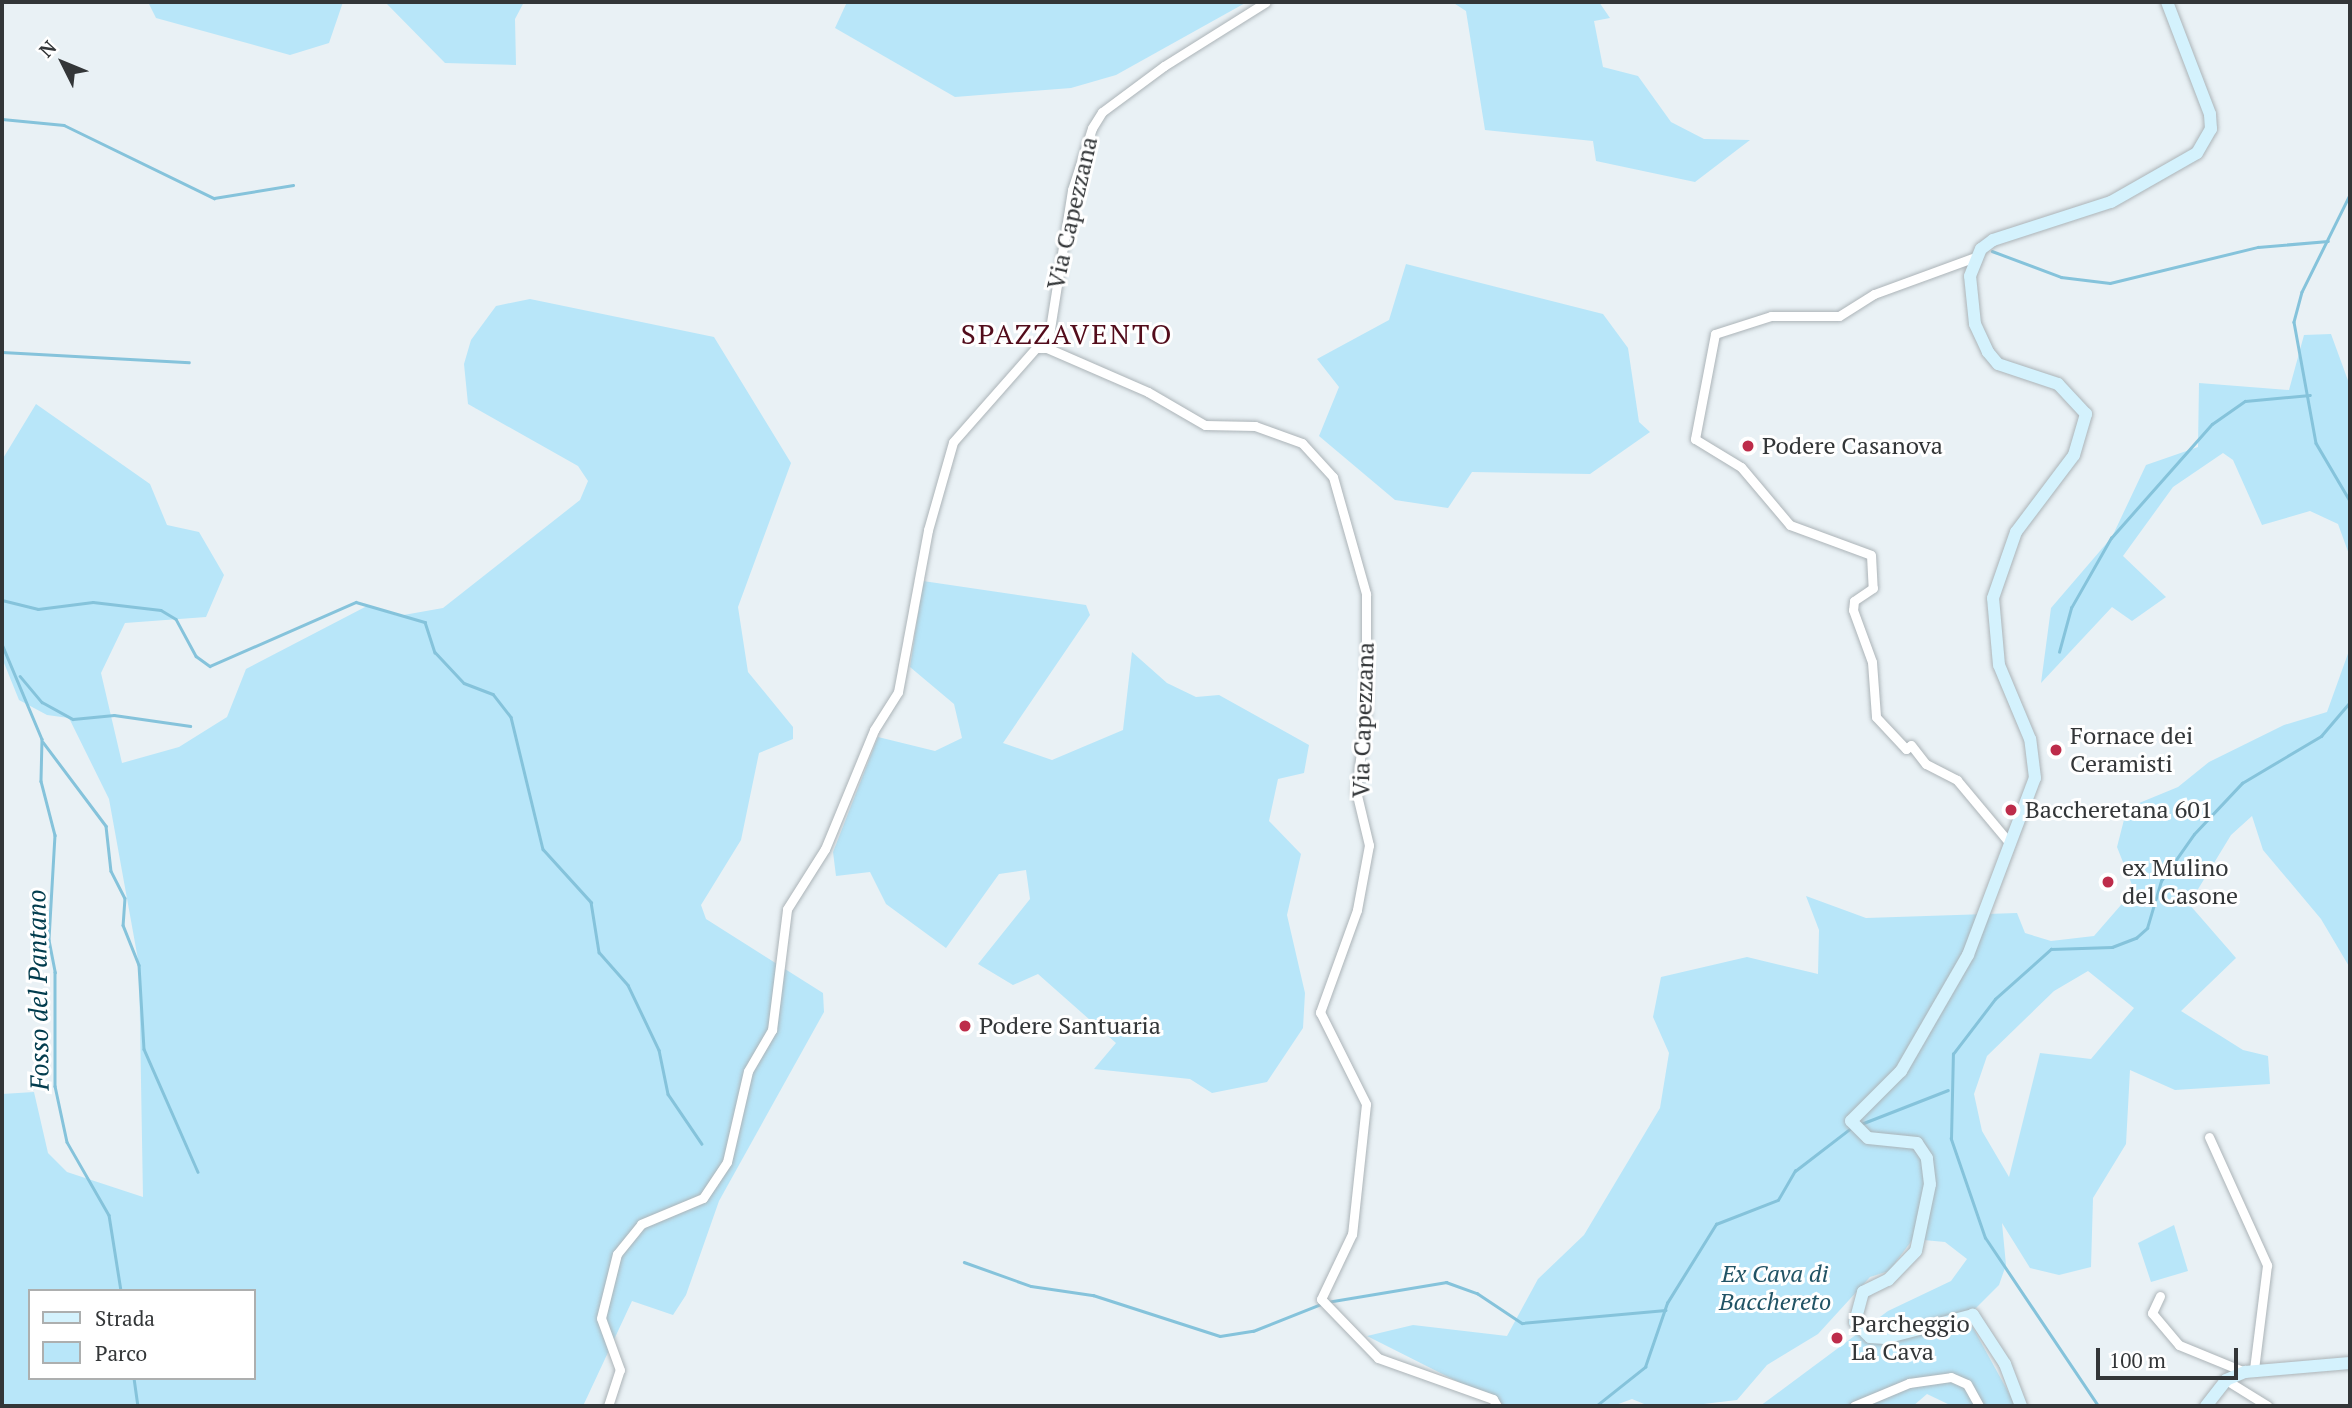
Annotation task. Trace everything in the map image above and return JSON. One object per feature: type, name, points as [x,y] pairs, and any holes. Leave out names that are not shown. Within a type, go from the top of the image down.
[{"type":"street","name":"Via Capezzana","points":[[1266,2],[1164,66],[1102,112],[1091,128],[1072,190],[1041,348],[1148,391],[1205,425],[1255,426],[1302,443],[1333,477],[1366,594],[1366,712],[1356,791],[1369,845],[1357,910],[1320,1012],[1366,1104],[1352,1234],[1321,1299],[1378,1358],[1493,1399],[1497,1406]]},
{"type":"street","points":[[2008,841],[1957,780],[1926,764],[1911,745],[1906,749],[1876,718],[1872,662],[1853,610],[1854,601],[1873,588],[1871,555],[1790,525],[1741,467],[1695,439],[1715,334],[1771,316],[1839,316],[1874,294],[1978,256],[1993,240],[2111,202],[2197,153],[2211,129],[2210,114],[2166,2]]},
{"type":"street","points":[[1978,256],[1970,292],[1988,352],[1998,363],[2058,384],[2086,414],[2074,455],[2016,531],[1993,598],[2003,680],[2035,753],[2035,778],[2008,841],[1968,956],[1901,1071],[1857,1108],[1854,1128],[1917,1143],[1927,1158],[1930,1184],[1916,1251],[1888,1280],[1863,1292],[1854,1322],[1870,1337],[1885,1338],[1973,1315],[2005,1364],[2021,1406]]},
{"type":"street","points":[[608,1406],[620,1370],[601,1318],[617,1254],[641,1224],[703,1198],[727,1162],[746,1103],[748,1071],[772,1030],[787,909],[820,859],[874,730],[898,692],[953,442],[1041,348]]},
{"type":"street","points":[[2209,1137],[2267,1265],[2249,1371]]},
{"type":"street","points":[[2160,1296],[2152,1313],[2164,1331],[2186,1350],[2249,1371]]},
{"type":"street","points":[[2206,1406],[2223,1383],[2249,1371],[2350,1363]]},
{"type":"street","points":[[1854,1406],[1909,1383],[1951,1377],[1967,1384],[1979,1406]]},
{"type":"street","points":[[2223,1383],[2269,1406]]},
{"type":"green space","points":[[148,2],[343,2],[329,43],[290,55],[156,18]]},
{"type":"green space","points":[[385,2],[524,2],[515,19],[516,65],[445,63]]},
{"type":"green space","points":[[847,2],[1247,2],[1116,75],[1071,88],[955,97],[835,28]]},
{"type":"green space","points":[[1452,2],[1599,2],[1610,18],[1594,21],[1603,67],[1638,76],[1671,122],[1704,139],[1750,140],[1695,182],[1596,161],[1593,141],[1485,130],[1466,11]]},
{"type":"green space","points":[[1406,264],[1603,314],[1628,348],[1639,422],[1650,432],[1590,474],[1472,472],[1448,508],[1395,500],[1319,436],[1339,387],[1317,359],[1389,320]]},
{"type":"green space","points":[[530,299],[714,337],[791,463],[738,607],[748,672],[793,727],[793,739],[759,753],[741,840],[701,905],[706,919],[823,993],[824,1012],[719,1201],[686,1295],[673,1315],[632,1301],[583,1406],[2,1406],[2,1094],[34,1092],[48,1153],[67,1172],[143,1197],[139,965],[109,799],[69,718],[47,715],[19,700],[2,658],[2,460],[36,404],[150,484],[167,525],[199,532],[224,575],[206,617],[125,623],[101,673],[122,763],[179,747],[227,717],[246,669],[367,606],[398,616],[443,608],[580,500],[588,481],[578,466],[468,404],[464,364],[471,340],[496,306]]},
{"type":"green space","points":[[2331,334],[2350,386],[2350,557],[2338,524],[2310,511],[2262,525],[2233,460],[2223,453],[2173,487],[2123,556],[2166,597],[2132,621],[2112,607],[2041,683],[2051,608],[2112,537],[2146,465],[2198,447],[2199,383],[2289,390],[2304,335]]},
{"type":"green space","points":[[923,581],[1086,605],[1090,615],[1003,743],[1052,760],[1123,730],[1132,652],[1167,683],[1196,697],[1219,695],[1309,745],[1304,773],[1278,779],[1269,821],[1301,854],[1287,915],[1305,993],[1303,1028],[1267,1082],[1212,1093],[1190,1079],[1094,1069],[1116,1043],[1038,974],[1013,985],[978,964],[1030,899],[1026,870],[999,874],[946,948],[886,904],[870,872],[836,876],[833,852],[878,737],[935,751],[962,738],[954,704],[910,667]]},
{"type":"green space","name":"Ex Cava di Bacchereto","points":[[2350,648],[2350,968],[2321,919],[2263,850],[2252,816],[2231,835],[2189,904],[2236,958],[2181,1011],[2243,1050],[2268,1056],[2270,1084],[2175,1090],[2130,1070],[2126,1144],[2093,1198],[2091,1267],[2059,1275],[2030,1268],[2002,1223],[2006,1265],[1999,1285],[1967,1317],[2016,1406],[1952,1406],[1927,1394],[1913,1406],[1760,1406],[1888,1311],[1951,1281],[1967,1259],[1945,1242],[1913,1239],[1889,1271],[1870,1277],[1818,1334],[1767,1365],[1737,1400],[1687,1406],[1649,1406],[1632,1399],[1613,1406],[1506,1406],[1367,1336],[1413,1325],[1507,1336],[1538,1279],[1584,1235],[1660,1108],[1669,1053],[1653,1017],[1661,977],[1747,957],[1818,974],[1819,930],[1806,896],[1866,918],[2017,913],[2025,933],[2051,941],[2094,936],[2134,890],[2117,847],[2127,808],[2178,787],[2209,762],[2284,725],[2327,712]],"holes":[[[2088,971],[2134,1008],[2091,1059],[2040,1053],[2009,1177],[1982,1131],[1974,1094],[1987,1056],[2054,991]]]},
{"type":"green space","points":[[2174,1225],[2188,1271],[2151,1282],[2138,1243]]},
{"type":"waterway","points":[[2,119],[64,125],[214,198],[293,185]]},
{"type":"waterway","points":[[2350,195],[2302,292],[2294,322],[2316,443],[2350,501]]},
{"type":"waterway","points":[[1992,251],[2061,277],[2110,283],[2258,247],[2328,241]]},
{"type":"waterway","points":[[2,352],[189,362]]},
{"type":"waterway","points":[[2059,652],[2071,608],[2111,538],[2212,424],[2245,401],[2310,395]]},
{"type":"waterway","points":[[2,600],[38,609],[93,602],[161,610],[176,619],[196,656],[210,666],[356,602],[425,622],[435,652],[464,683],[493,694],[511,717],[543,849],[591,902],[599,952],[628,985],[659,1050],[668,1094],[702,1144]]},
{"type":"waterway","name":"Fosso del Pantano","points":[[2,644],[42,739],[41,781],[55,835],[49,940],[55,972],[55,1086],[67,1142],[109,1215],[121,1289]]},
{"type":"waterway","points":[[20,676],[42,702],[73,719],[114,715],[190,726]]},
{"type":"waterway","points":[[2098,1406],[1985,1238],[1951,1139],[1953,1054],[1995,999],[2051,949],[2112,947],[2136,938],[2147,928],[2161,881],[2194,834],[2242,783],[2321,736],[2350,702]]},
{"type":"waterway","points":[[43,742],[106,826],[111,871],[125,898],[123,925],[139,965],[144,1049],[198,1172]]},
{"type":"waterway","points":[[1861,1124],[1948,1090]]},
{"type":"waterway","points":[[1596,1406],[1645,1367],[1667,1303],[1716,1224],[1778,1200],[1795,1171],[1851,1128]]},
{"type":"waterway","points":[[964,1262],[1031,1286],[1093,1295],[1220,1336],[1253,1331],[1321,1304]]},
{"type":"waterway","points":[[1327,1302],[1446,1282],[1477,1293],[1522,1323],[1665,1310]]},
{"type":"waterway","name":"Fosso del Pantano","points":[[134,1380],[138,1406]]},
{"type":"place","name":"Podere Casanova","points":[[1748,446]]},
{"type":"place","name":"Fornace dei Ceramisti","points":[[2056,750]]},
{"type":"place","name":"Baccheretana 601","points":[[2011,810]]},
{"type":"place","name":"ex Mulino del Casone","points":[[2108,882]]},
{"type":"place","name":"Podere Santuaria","points":[[965,1026]]},
{"type":"place","name":"Parcheggio La Cava","points":[[1837,1338]]},
{"type":"district","name":"SPAZZAVENTO","points":[[1067,334]]}]
